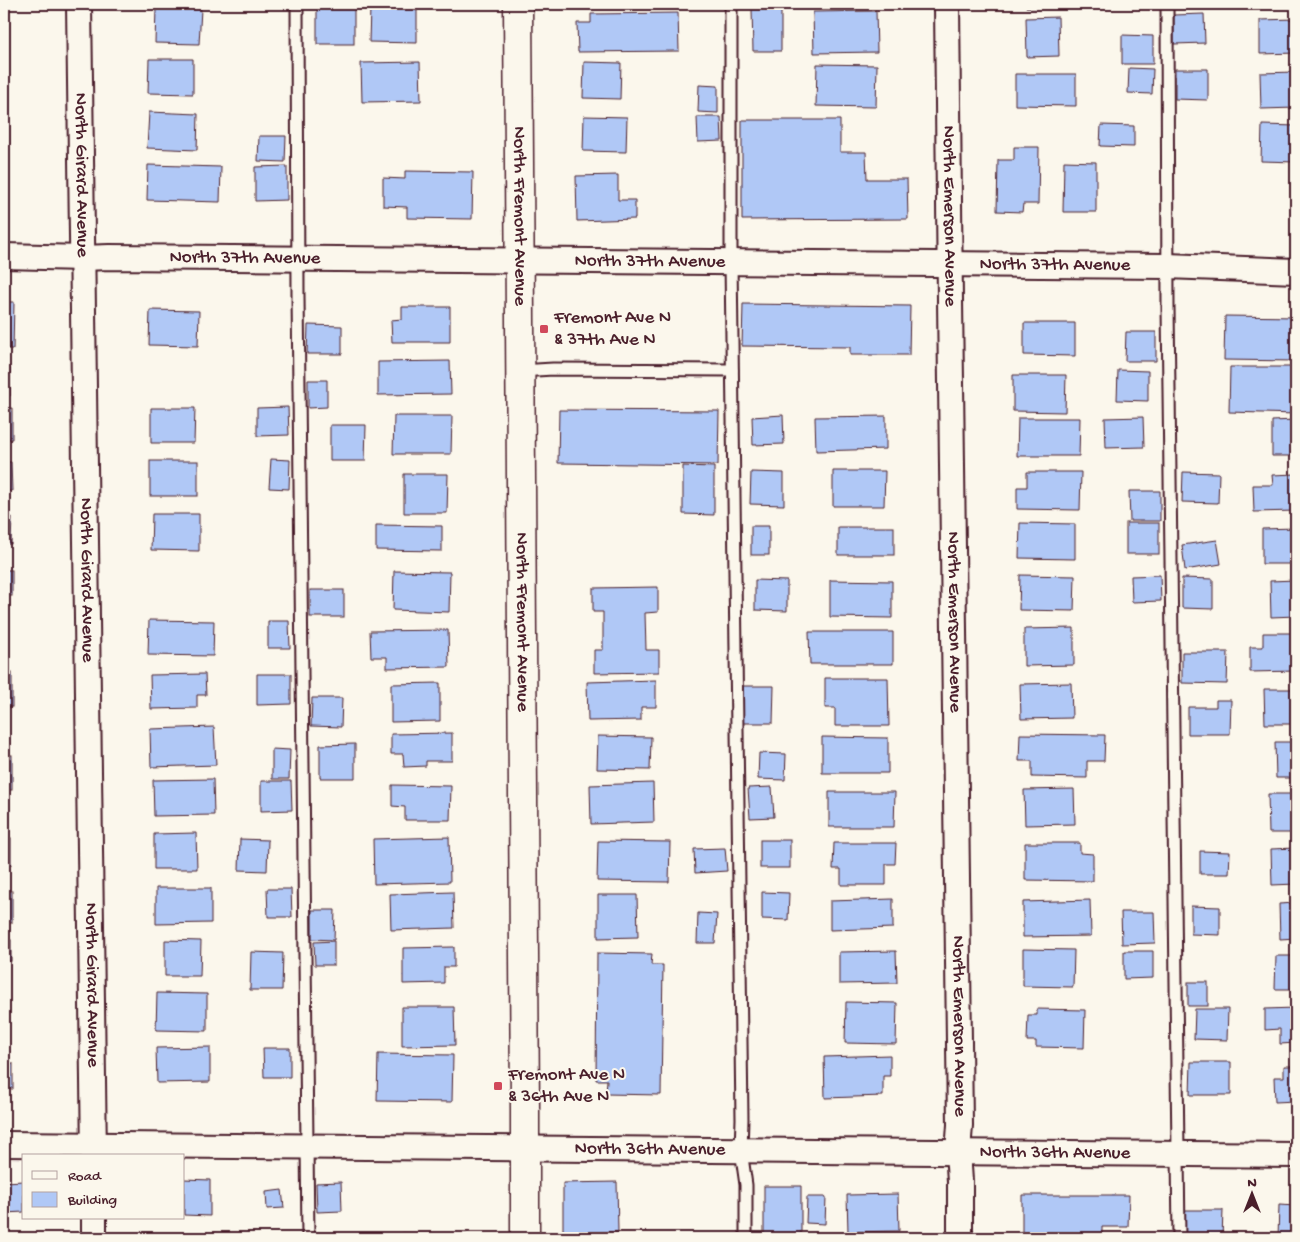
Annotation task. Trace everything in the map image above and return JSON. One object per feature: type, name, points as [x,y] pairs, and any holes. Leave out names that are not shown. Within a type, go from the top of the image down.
[{"type":"street","name":"North Girard Avenue","points":[[79,4],[93,1151]]},
{"type":"street","name":"North Fremont Avenue","points":[[518,4],[526,1111],[524,1238]]},
{"type":"street","name":"North Emerson Avenue","points":[[948,4],[949,264],[960,1238]]},
{"type":"street","name":"North 37th Avenue","points":[[4,256],[1167,266],[1296,271]]},
{"type":"street","name":"North 36th Avenue","points":[[4,1144],[93,1151],[308,1146],[1296,1155]]},
{"type":"street","points":[[94,1220],[94,1238]]},
{"type":"lane","points":[[297,4],[308,1238]]},
{"type":"lane","points":[[730,4],[730,262],[741,1150],[746,1185],[746,1238]]},
{"type":"lane","points":[[1167,4],[1167,266],[1179,1238]]},
{"type":"lane","points":[[520,371],[553,369],[732,370]]},
{"type":"building","points":[[1026,4],[1081,4],[1081,8],[1026,7]]},
{"type":"building","points":[[317,7],[354,7],[354,44],[317,44]]},
{"type":"building","points":[[156,8],[201,9],[199,44],[155,43]]},
{"type":"building","points":[[370,8],[417,9],[417,43],[369,42]]},
{"type":"building","points":[[752,9],[781,9],[781,51],[753,51]]},
{"type":"building","points":[[876,11],[877,52],[814,53],[813,12]]},
{"type":"building","points":[[678,13],[679,51],[578,52],[577,23],[591,23],[591,14]]},
{"type":"building","points":[[1204,14],[1205,43],[1174,44],[1174,15]]},
{"type":"building","points":[[1058,17],[1059,56],[1027,57],[1026,18]]},
{"type":"building","points":[[1296,19],[1296,53],[1260,54],[1260,20]]},
{"type":"building","points":[[1122,35],[1153,36],[1153,64],[1122,64]]},
{"type":"building","points":[[149,59],[193,59],[193,94],[148,93]]},
{"type":"building","points":[[420,62],[421,101],[362,102],[361,63]]},
{"type":"building","points":[[584,62],[621,63],[620,99],[583,98]]},
{"type":"building","points":[[817,64],[877,65],[876,107],[816,106]]},
{"type":"building","points":[[1129,68],[1153,69],[1152,94],[1128,93]]},
{"type":"building","points":[[1175,69],[1208,69],[1208,100],[1175,99]]},
{"type":"building","points":[[1296,72],[1296,108],[1261,109],[1260,73]]},
{"type":"building","points":[[1015,74],[1076,74],[1076,106],[1015,105]]},
{"type":"building","points":[[699,85],[718,86],[718,113],[698,112]]},
{"type":"building","points":[[4,112],[8,112],[9,148],[4,148]]},
{"type":"building","points":[[149,112],[198,114],[197,150],[147,148]]},
{"type":"building","points":[[584,116],[627,117],[626,152],[583,151]]},
{"type":"building","points":[[697,117],[721,117],[722,141],[698,142]]},
{"type":"building","points":[[742,120],[840,120],[840,152],[866,152],[867,179],[907,179],[908,219],[742,220]]},
{"type":"building","points":[[1101,125],[1134,126],[1134,147],[1100,146]]},
{"type":"building","points":[[1262,125],[1296,126],[1296,162],[1261,161]]},
{"type":"building","points":[[259,136],[286,136],[285,162],[258,161]]},
{"type":"building","points":[[1014,147],[1039,147],[1038,204],[1023,204],[1022,212],[997,211],[998,160],[1014,160]]},
{"type":"building","points":[[1064,161],[1096,162],[1096,212],[1063,212]]},
{"type":"building","points":[[148,165],[221,167],[220,202],[147,200]]},
{"type":"building","points":[[287,166],[287,200],[255,201],[255,167]]},
{"type":"building","points":[[405,171],[473,172],[472,219],[407,218],[407,207],[383,206],[383,178],[405,179]]},
{"type":"building","points":[[618,175],[618,200],[635,200],[635,219],[577,221],[576,176]]},
{"type":"building","points":[[4,302],[14,302],[13,349],[4,349]]},
{"type":"building","points":[[743,304],[910,306],[909,355],[850,355],[850,347],[742,346]]},
{"type":"building","points":[[402,307],[450,307],[450,342],[392,342],[391,320],[402,319]]},
{"type":"building","points":[[150,310],[199,311],[198,346],[149,345]]},
{"type":"building","points":[[1225,316],[1296,317],[1296,361],[1224,360]]},
{"type":"building","points":[[1024,323],[1075,323],[1075,356],[1024,355]]},
{"type":"building","points":[[308,325],[342,326],[342,354],[307,354]]},
{"type":"building","points":[[1126,332],[1156,332],[1156,361],[1125,361]]},
{"type":"building","points":[[4,361],[7,361],[7,368],[10,368],[10,396],[4,396]]},
{"type":"building","points":[[450,361],[451,394],[378,395],[378,362]]},
{"type":"building","points":[[1230,367],[1296,367],[1296,414],[1229,412]]},
{"type":"building","points":[[1118,370],[1148,371],[1148,401],[1117,400]]},
{"type":"building","points":[[1013,375],[1066,375],[1065,412],[1013,411]]},
{"type":"building","points":[[308,380],[327,380],[327,407],[308,408]]},
{"type":"building","points":[[288,407],[289,435],[257,436],[257,408]]},
{"type":"building","points":[[12,408],[12,439],[4,439],[4,409]]},
{"type":"building","points":[[151,408],[195,408],[194,443],[151,443]]},
{"type":"building","points":[[559,410],[719,411],[718,465],[558,463]]},
{"type":"building","points":[[783,415],[784,444],[753,445],[752,417]]},
{"type":"building","points":[[394,416],[452,416],[451,454],[393,454]]},
{"type":"building","points":[[886,416],[886,449],[816,451],[815,417]]},
{"type":"building","points":[[1143,417],[1144,447],[1106,448],[1105,418]]},
{"type":"building","points":[[1018,418],[1080,418],[1079,456],[1017,456]]},
{"type":"building","points":[[1296,420],[1296,456],[1272,456],[1272,421]]},
{"type":"building","points":[[330,425],[366,425],[365,461],[330,461]]},
{"type":"building","points":[[271,459],[290,460],[289,489],[269,488]]},
{"type":"building","points":[[150,461],[198,461],[198,496],[150,496]]},
{"type":"building","points":[[4,462],[11,462],[12,491],[4,491]]},
{"type":"building","points":[[683,466],[714,467],[714,515],[683,514]]},
{"type":"building","points":[[833,471],[885,471],[884,506],[833,506]]},
{"type":"building","points":[[751,472],[784,473],[784,505],[750,504]]},
{"type":"building","points":[[1027,472],[1081,472],[1080,510],[1017,509],[1017,487],[1027,487]]},
{"type":"building","points":[[1183,472],[1219,473],[1218,503],[1182,502]]},
{"type":"building","points":[[404,474],[448,474],[447,513],[404,513]]},
{"type":"building","points":[[1296,474],[1296,511],[1254,512],[1253,485],[1273,485],[1272,475]]},
{"type":"building","points":[[1129,491],[1160,491],[1160,521],[1130,521]]},
{"type":"building","points":[[152,514],[199,514],[199,551],[151,550]]},
{"type":"building","points":[[4,517],[12,517],[11,544],[4,544]]},
{"type":"building","points":[[1020,523],[1075,524],[1075,559],[1019,558]]},
{"type":"building","points":[[1126,523],[1159,523],[1159,554],[1126,554]]},
{"type":"building","points":[[376,525],[442,526],[442,551],[376,550]]},
{"type":"building","points":[[751,526],[769,526],[769,555],[751,555]]},
{"type":"building","points":[[838,527],[894,527],[894,555],[838,555]]},
{"type":"building","points":[[1296,528],[1296,564],[1262,564],[1262,529]]},
{"type":"building","points":[[1217,540],[1221,564],[1185,570],[1182,545]]},
{"type":"building","points":[[4,570],[12,570],[12,596],[4,596]]},
{"type":"building","points":[[394,571],[450,572],[449,612],[393,610]]},
{"type":"building","points":[[1020,575],[1075,576],[1074,611],[1019,610]]},
{"type":"building","points":[[1160,575],[1161,601],[1132,602],[1131,576]]},
{"type":"building","points":[[1182,578],[1213,579],[1213,609],[1182,608]]},
{"type":"building","points":[[755,580],[787,581],[787,611],[755,610]]},
{"type":"building","points":[[830,580],[892,581],[892,618],[830,617]]},
{"type":"building","points":[[1296,580],[1296,616],[1271,617],[1270,581]]},
{"type":"building","points":[[658,587],[658,612],[645,613],[646,650],[659,650],[659,672],[594,673],[594,650],[603,650],[603,612],[593,612],[593,588]]},
{"type":"building","points":[[310,590],[344,590],[344,617],[310,617]]},
{"type":"building","points":[[149,620],[214,621],[213,656],[148,655]]},
{"type":"building","points":[[268,621],[289,621],[290,648],[268,648]]},
{"type":"building","points":[[1074,628],[1074,665],[1024,666],[1024,629]]},
{"type":"building","points":[[448,630],[449,667],[387,668],[387,657],[371,657],[370,631]]},
{"type":"building","points":[[809,632],[893,632],[893,664],[810,664]]},
{"type":"building","points":[[1263,633],[1296,633],[1296,671],[1250,672],[1250,647],[1263,647]]},
{"type":"building","points":[[1182,652],[1228,652],[1227,684],[1182,683]]},
{"type":"building","points":[[4,673],[12,673],[12,707],[4,707]]},
{"type":"building","points":[[205,674],[206,695],[197,695],[197,708],[151,709],[150,675]]},
{"type":"building","points":[[257,674],[291,674],[291,704],[257,705]]},
{"type":"building","points":[[825,678],[888,678],[889,726],[835,726],[835,708],[825,708]]},
{"type":"building","points":[[656,680],[656,707],[641,707],[641,720],[588,721],[587,682]]},
{"type":"building","points":[[440,683],[440,721],[391,722],[391,684]]},
{"type":"building","points":[[1071,683],[1072,718],[1021,719],[1020,684]]},
{"type":"building","points":[[743,686],[774,686],[773,723],[742,723]]},
{"type":"building","points":[[1264,689],[1296,689],[1296,724],[1265,724]]},
{"type":"building","points":[[312,698],[342,698],[341,727],[311,726]]},
{"type":"building","points":[[1216,700],[1231,700],[1230,734],[1188,734],[1188,707],[1216,707]]},
{"type":"building","points":[[214,727],[216,765],[151,767],[150,729]]},
{"type":"building","points":[[452,733],[452,761],[426,761],[426,766],[404,767],[403,754],[391,754],[391,734]]},
{"type":"building","points":[[1020,734],[1105,735],[1104,761],[1087,761],[1087,778],[1032,777],[1032,761],[1019,761]]},
{"type":"building","points":[[598,736],[651,737],[650,770],[597,769]]},
{"type":"building","points":[[822,737],[888,738],[888,773],[822,773]]},
{"type":"building","points":[[1275,742],[1296,742],[1296,778],[1276,778]]},
{"type":"building","points":[[355,744],[355,778],[320,778],[320,745]]},
{"type":"building","points":[[272,749],[290,750],[289,779],[272,779]]},
{"type":"building","points":[[759,753],[786,754],[785,780],[758,779]]},
{"type":"building","points":[[4,755],[12,755],[12,790],[4,790]]},
{"type":"building","points":[[213,779],[214,815],[154,816],[153,780]]},
{"type":"building","points":[[261,781],[291,781],[292,810],[261,811]]},
{"type":"building","points":[[653,783],[654,822],[591,824],[590,785]]},
{"type":"building","points":[[392,785],[451,786],[450,820],[405,820],[405,807],[392,806]]},
{"type":"building","points":[[772,787],[774,817],[750,818],[748,788]]},
{"type":"building","points":[[1074,789],[1075,824],[1025,825],[1024,790]]},
{"type":"building","points":[[829,792],[895,792],[894,827],[829,827]]},
{"type":"building","points":[[1268,794],[1296,794],[1296,833],[1269,833]]},
{"type":"building","points":[[196,833],[197,869],[154,869],[154,834]]},
{"type":"building","points":[[449,837],[450,882],[374,884],[373,839]]},
{"type":"building","points":[[4,838],[11,838],[11,865],[4,865]]},
{"type":"building","points":[[240,839],[268,840],[267,871],[239,870]]},
{"type":"building","points":[[760,840],[790,840],[790,868],[760,868]]},
{"type":"building","points":[[598,841],[670,842],[669,882],[597,881]]},
{"type":"building","points":[[834,843],[896,843],[895,864],[886,864],[886,885],[841,885],[841,869],[833,869]]},
{"type":"building","points":[[1025,843],[1080,843],[1080,853],[1093,854],[1093,881],[1025,880]]},
{"type":"building","points":[[725,848],[727,871],[695,873],[694,849]]},
{"type":"building","points":[[1296,848],[1296,884],[1272,885],[1271,849]]},
{"type":"building","points":[[1200,851],[1230,852],[1229,874],[1200,874]]},
{"type":"building","points":[[156,888],[211,888],[211,923],[156,924]]},
{"type":"building","points":[[267,889],[291,889],[292,917],[268,917]]},
{"type":"building","points":[[4,891],[12,891],[12,923],[4,923]]},
{"type":"building","points":[[453,892],[454,928],[391,930],[390,894]]},
{"type":"building","points":[[762,892],[789,893],[788,920],[762,919]]},
{"type":"building","points":[[598,895],[637,895],[638,937],[598,938]]},
{"type":"building","points":[[893,899],[893,928],[830,930],[830,901]]},
{"type":"building","points":[[1090,900],[1091,936],[1023,937],[1023,902]]},
{"type":"building","points":[[1296,903],[1296,938],[1280,939],[1279,904]]},
{"type":"building","points":[[1191,906],[1220,907],[1220,935],[1191,934]]},
{"type":"building","points":[[312,910],[335,910],[334,940],[312,939]]},
{"type":"building","points":[[1121,912],[1154,912],[1155,943],[1122,944]]},
{"type":"building","points":[[698,913],[717,914],[715,943],[697,943]]},
{"type":"building","points":[[4,940],[11,940],[11,961],[4,961]]},
{"type":"building","points":[[165,940],[201,941],[200,976],[165,976]]},
{"type":"building","points":[[334,941],[334,965],[315,965],[314,942]]},
{"type":"building","points":[[454,947],[454,967],[444,967],[444,983],[403,984],[403,948]]},
{"type":"building","points":[[1023,949],[1074,950],[1073,987],[1023,986]]},
{"type":"building","points":[[896,951],[897,983],[839,984],[839,952]]},
{"type":"building","points":[[1124,951],[1153,951],[1153,978],[1124,979]]},
{"type":"building","points":[[251,952],[283,953],[282,990],[250,990]]},
{"type":"building","points":[[597,953],[652,954],[651,965],[663,965],[661,1095],[606,1094],[607,1080],[596,1080]]},
{"type":"building","points":[[1276,956],[1296,956],[1296,989],[1275,989]]},
{"type":"building","points":[[1188,982],[1208,982],[1208,1006],[1188,1006]]},
{"type":"building","points":[[157,993],[207,994],[207,1031],[156,1030]]},
{"type":"building","points":[[846,1002],[897,1003],[896,1044],[845,1043]]},
{"type":"building","points":[[402,1007],[454,1007],[455,1045],[402,1046]]},
{"type":"building","points":[[1296,1008],[1296,1043],[1280,1044],[1280,1029],[1265,1030],[1265,1009]]},
{"type":"building","points":[[1037,1009],[1085,1010],[1084,1048],[1036,1047],[1036,1041],[1027,1041],[1028,1015],[1037,1015]]},
{"type":"building","points":[[1195,1009],[1228,1009],[1227,1040],[1194,1039]]},
{"type":"building","points":[[210,1047],[210,1082],[157,1083],[156,1048]]},
{"type":"building","points":[[263,1048],[290,1048],[290,1077],[264,1077]]},
{"type":"building","points":[[4,1052],[7,1052],[7,1063],[13,1063],[13,1089],[4,1089]]},
{"type":"building","points":[[378,1054],[453,1055],[452,1102],[377,1101]]},
{"type":"building","points":[[890,1055],[890,1076],[883,1076],[883,1096],[825,1098],[824,1057]]},
{"type":"building","points":[[1191,1062],[1231,1062],[1231,1095],[1190,1095]]},
{"type":"building","points":[[1284,1066],[1296,1066],[1296,1101],[1275,1102],[1274,1077],[1284,1077]]},
{"type":"building","points":[[185,1179],[210,1180],[210,1216],[185,1215]]},
{"type":"building","points":[[22,1181],[22,1212],[4,1213],[4,1182]]},
{"type":"building","points":[[341,1182],[342,1211],[317,1212],[316,1183]]},
{"type":"building","points":[[617,1182],[618,1232],[563,1233],[563,1183]]},
{"type":"building","points":[[764,1186],[801,1186],[801,1236],[764,1237]]},
{"type":"building","points":[[282,1190],[284,1208],[267,1209],[266,1192]]},
{"type":"building","points":[[898,1194],[899,1231],[848,1232],[847,1195]]},
{"type":"building","points":[[1022,1195],[1129,1195],[1128,1227],[1102,1227],[1102,1237],[1022,1237]]},
{"type":"building","points":[[807,1197],[826,1197],[825,1224],[806,1223]]},
{"type":"building","points":[[1279,1205],[1296,1206],[1296,1238],[1278,1237]]},
{"type":"building","points":[[1185,1210],[1223,1210],[1222,1238],[1184,1238]]},
{"type":"building","points":[[155,1233],[217,1233],[217,1238],[155,1238]]},
{"type":"building","points":[[402,1233],[467,1235],[467,1238],[401,1238]]},
{"type":"place","name":"Fremont Ave N & 37th Ave N","points":[[544,329]]},
{"type":"place","name":"Fremont Ave N & 36th Ave N","points":[[498,1086]]}]
